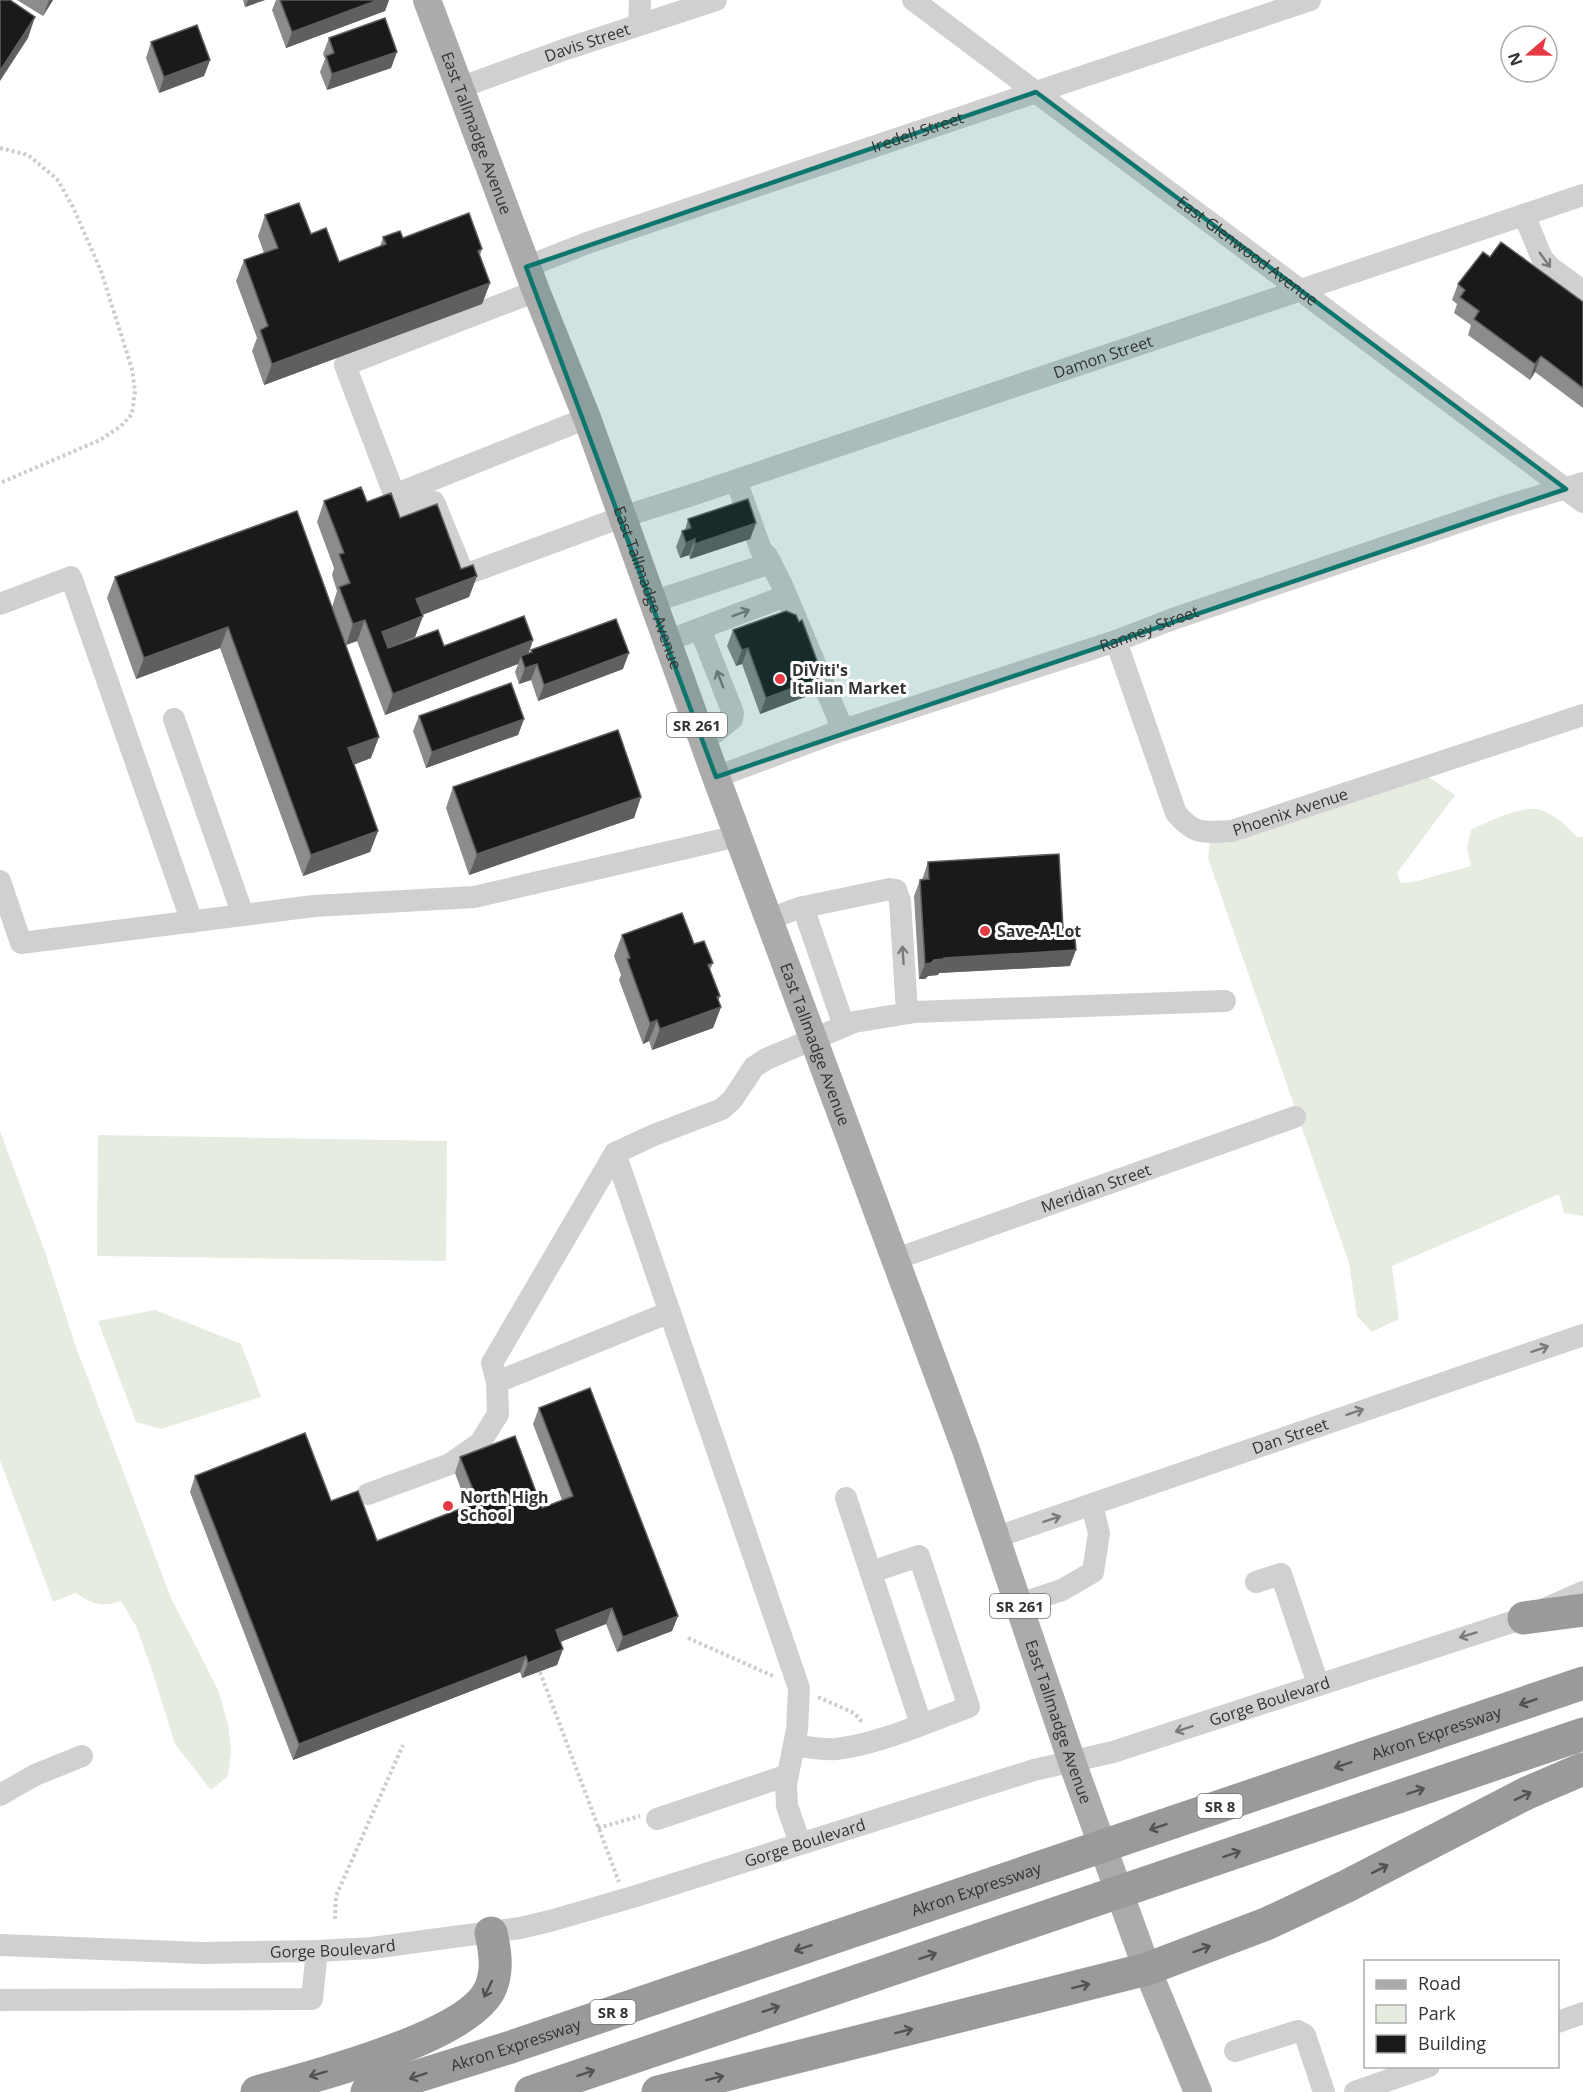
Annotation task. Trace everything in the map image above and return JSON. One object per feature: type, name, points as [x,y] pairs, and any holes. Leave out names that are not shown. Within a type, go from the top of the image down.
[{"type":"highway","points":[[1524,1618],[1583,1610]]},
{"type":"highway","name":"Akron Expressway","points":[[367,2092],[511,2047],[1583,1683]]},
{"type":"highway","points":[[531,2092],[1583,1734]]},
{"type":"highway","points":[[658,2092],[1147,1969],[1266,1924],[1347,1886],[1527,1793],[1583,1769]]},
{"type":"highway","points":[[257,2092],[388,2052],[462,2017],[475,2008],[491,1988],[496,1956],[491,1933]]},
{"type":"main road","name":"East Tallmadge Avenue","points":[[427,0],[531,279],[587,418],[703,742],[997,1537],[1072,1762],[1147,1969],[1198,2092]]},
{"type":"street","points":[[639,0],[639,25]]},
{"type":"street","name":"Davis Street","points":[[459,88],[715,0]]},
{"type":"street","name":"East Glenwood Avenue","points":[[913,0],[1299,290],[1577,491]]},
{"type":"street","name":"Iredell Street","points":[[394,495],[345,365],[531,279],[587,243],[1310,0]]},
{"type":"street","name":"Damon Street","points":[[394,495],[402,515],[435,502],[464,575],[622,517],[1583,195]]},
{"type":"street","points":[[1524,215],[1542,258],[1551,268],[1583,291]]},
{"type":"street","points":[[394,495],[587,418]]},
{"type":"street","points":[[736,480],[766,556],[786,596],[843,730]]},
{"type":"street","name":"Ranney Street","points":[[716,777],[843,730],[1116,641],[1173,619],[1503,507],[1577,491]]},
{"type":"street","points":[[652,602],[766,556]]},
{"type":"street","points":[[0,604],[71,578],[192,922]]},
{"type":"street","points":[[667,641],[786,596]]},
{"type":"street","points":[[700,629],[733,713],[732,719],[703,742]]},
{"type":"street","name":"Phoenix Avenue","points":[[1116,641],[1176,813],[1186,826],[1201,832],[1232,831],[1583,715]]},
{"type":"street","points":[[174,718],[243,915]]},
{"type":"street","points":[[0,881],[10,944],[314,906],[474,897],[738,836]]},
{"type":"street","points":[[769,919],[802,908],[890,889],[896,890],[900,901],[907,1013]]},
{"type":"street","points":[[802,908],[844,1026]]},
{"type":"street","points":[[368,1494],[450,1464],[480,1443],[498,1414],[497,1382],[492,1363],[615,1153],[722,1109],[732,1100],[754,1067],[766,1059],[854,1022],[907,1013],[1225,1001]]},
{"type":"street","name":"Meridian Street","points":[[896,1259],[1295,1117]]},
{"type":"street","points":[[615,1153],[800,1688],[794,1745],[788,1775],[787,1806],[800,1843]]},
{"type":"street","points":[[497,1382],[670,1312]]},
{"type":"street","name":"Dan Street","points":[[997,1537],[1583,1335]]},
{"type":"street","points":[[846,1498],[921,1724]]},
{"type":"street","points":[[1019,1604],[1062,1590],[1093,1572],[1099,1533],[1092,1505]]},
{"type":"street","points":[[794,1745],[836,1749],[872,1741],[969,1707],[919,1556],[871,1572]]},
{"type":"street","points":[[1256,1582],[1281,1574],[1318,1684]]},
{"type":"street","name":"Gorge Boulevard","points":[[0,1945],[202,1953],[317,1951],[372,1948],[520,1928],[572,1915],[1034,1770],[1113,1752],[1524,1618],[1583,1592]]},
{"type":"street","points":[[0,1795],[35,1775],[82,1756]]},
{"type":"street","points":[[657,1820],[788,1775]]},
{"type":"street","points":[[0,2000],[312,1999],[317,1951]]},
{"type":"street","points":[[1559,2021],[1583,2013]]},
{"type":"street","points":[[1235,2051],[1298,2031],[1305,2035],[1324,2092]]},
{"type":"street","points":[[1355,2092],[1426,2068]]},
{"type":"path","points":[[0,148],[28,155],[57,179],[62,188],[101,271],[132,369],[135,392],[132,414],[121,426],[100,440],[0,483]]},
{"type":"path","points":[[540,1672],[613,1866]]},
{"type":"path","points":[[335,1919],[336,1896],[403,1745]]},
{"type":"path","points":[[598,1828],[646,1814],[657,1820]]},
{"type":"highlighted area","points":[[1036,92],[1566,489],[716,777],[526,267]]},
{"type":"green space","points":[[1427,776],[1455,795],[1397,873],[1401,883],[1417,881],[1471,866],[1467,848],[1471,830],[1502,816],[1520,811],[1535,809],[1546,812],[1577,837],[1583,837],[1583,1216],[1564,1213],[1559,1194],[1392,1266],[1399,1319],[1372,1332],[1357,1316],[1349,1263],[1208,858],[1210,838]]},
{"type":"green space","points":[[0,1131],[45,1252],[76,1347],[171,1598],[218,1690],[228,1724],[231,1751],[228,1776],[211,1790],[175,1744],[136,1626],[121,1601],[97,1604],[75,1593],[53,1602],[0,1460]]},
{"type":"green space","points":[[98,1135],[447,1141],[446,1261],[97,1256]]},
{"type":"green space","points":[[155,1310],[241,1344],[261,1397],[161,1429],[136,1422],[98,1321]]},
{"type":"building","points":[[0,0],[10,0],[35,17],[0,71]]},
{"type":"building","points":[[280,0],[378,0],[292,32]]},
{"type":"building","points":[[385,18],[397,52],[332,74],[326,56],[334,53],[329,38]]},
{"type":"building","points":[[197,25],[210,60],[164,77],[151,42]]},
{"type":"building","points":[[299,203],[311,234],[326,228],[339,262],[386,244],[383,237],[400,231],[403,238],[469,213],[482,249],[478,251],[490,283],[272,364],[260,330],[268,326],[244,260],[278,248],[265,215]]},
{"type":"building","points":[[1501,242],[1583,302],[1583,388],[1541,356],[1535,364],[1474,319],[1479,311],[1460,297],[1465,290],[1458,284],[1483,252],[1490,257]]},
{"type":"building","points":[[361,487],[367,502],[391,493],[400,518],[437,504],[461,569],[473,565],[477,576],[416,599],[423,616],[382,632],[388,648],[438,630],[444,646],[524,616],[533,640],[393,694],[365,620],[353,624],[339,587],[350,583],[339,554],[344,553],[324,501]]},
{"type":"building","points":[[748,499],[756,523],[695,544],[695,539],[686,543],[682,531],[691,528],[688,519]]},
{"type":"building","points":[[297,511],[379,737],[348,748],[378,831],[311,855],[228,627],[144,658],[115,577]]},
{"type":"building","name":"DiViti's Italian Market","points":[[786,611],[796,615],[799,622],[802,620],[823,677],[766,698],[748,648],[742,650],[733,630]]},
{"type":"building","points":[[616,619],[629,653],[544,685],[537,664],[525,668],[521,656],[532,652],[531,650]]},
{"type":"building","points":[[511,683],[524,719],[432,752],[419,716]]},
{"type":"building","points":[[618,730],[641,797],[477,854],[453,787]]},
{"type":"building","points":[[1059,854],[1063,928],[1074,927],[1076,950],[944,958],[925,964],[920,880],[929,879],[928,862]]},
{"type":"building","points":[[682,913],[694,944],[704,941],[713,963],[708,965],[720,996],[717,997],[721,1007],[660,1029],[657,1020],[650,1023],[627,959],[630,958],[622,935]]},
{"type":"building","name":"North High School","points":[[590,1388],[678,1616],[623,1637],[612,1608],[556,1630],[563,1649],[528,1663],[526,1656],[299,1744],[195,1476],[305,1433],[331,1501],[358,1491],[377,1541],[478,1502],[460,1457],[515,1436],[542,1508],[573,1496],[539,1408]]},
{"type":"place","name":"DiViti's Italian Market","points":[[780,679]]},
{"type":"place","name":"Save-A-Lot","points":[[985,931]]},
{"type":"place","name":"North High School","points":[[448,1506]]}]
